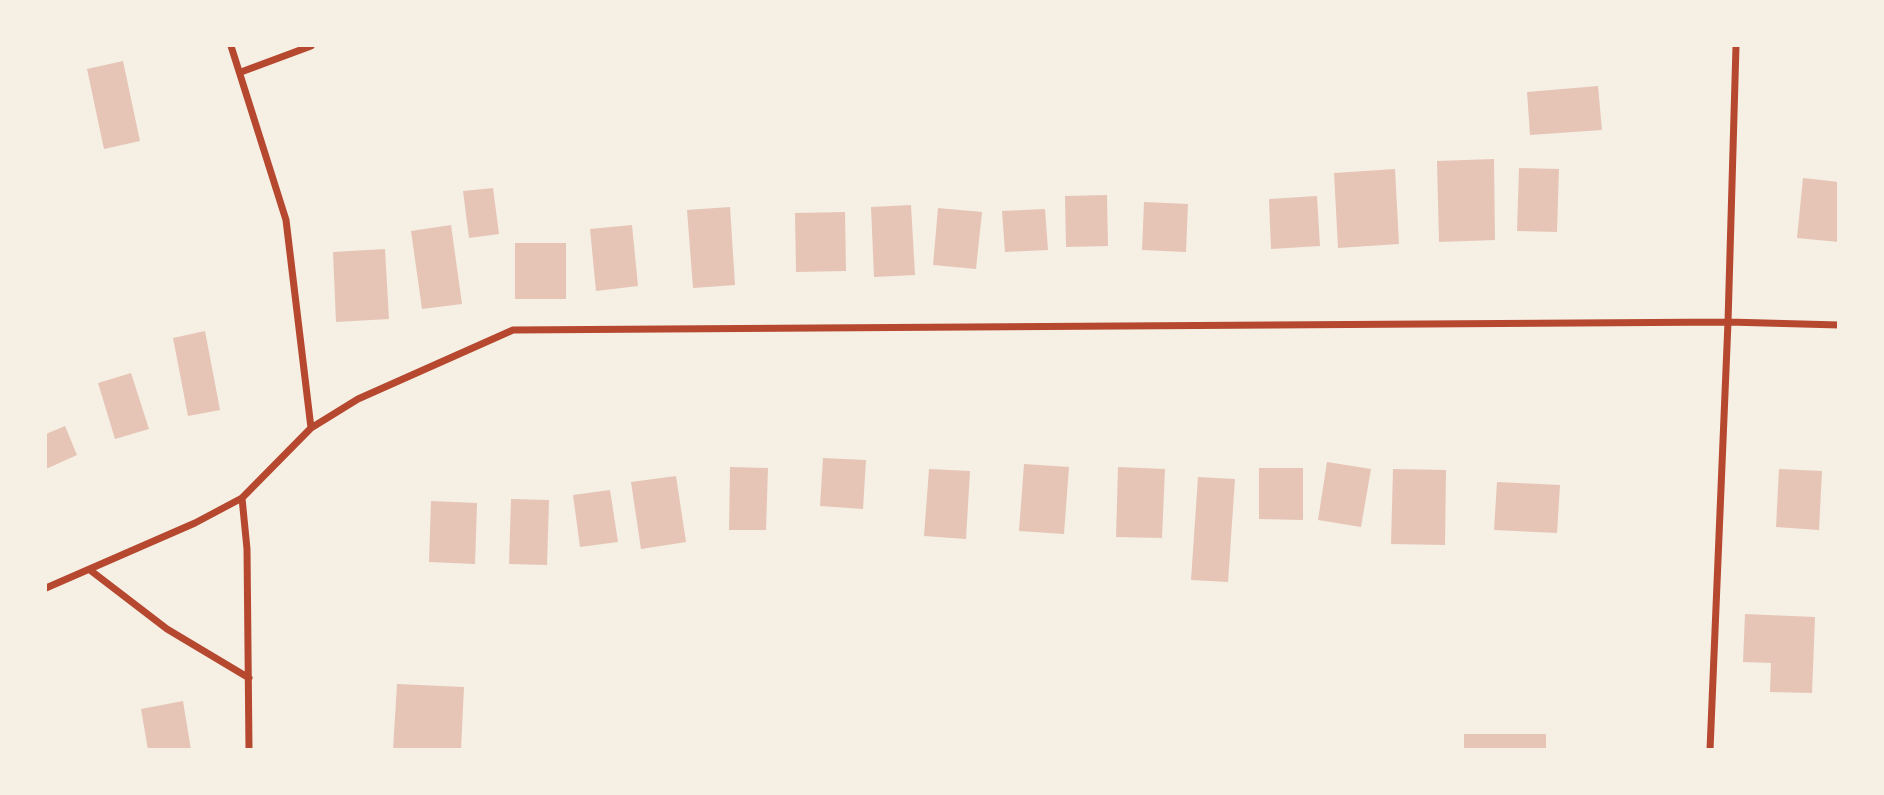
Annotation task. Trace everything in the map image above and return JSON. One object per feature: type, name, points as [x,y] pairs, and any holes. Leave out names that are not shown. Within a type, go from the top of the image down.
[{"type":"street","points":[[231,46],[286,220],[311,428]]},
{"type":"street","points":[[241,72],[311,46]]},
{"type":"street","points":[[1710,750],[1728,322],[1736,46]]},
{"type":"street","points":[[46,588],[195,523],[242,498],[311,428],[358,399],[513,330],[1728,322],[1839,325]]},
{"type":"street","points":[[242,498],[247,549],[249,750]]},
{"type":"street","points":[[90,570],[167,629],[248,678]]},
{"type":"building","points":[[123,61],[140,141],[104,149],[87,69]]},
{"type":"building","points":[[1598,86],[1602,130],[1530,135],[1527,92]]},
{"type":"building","points":[[1494,159],[1495,240],[1439,242],[1437,161]]},
{"type":"building","points":[[1519,168],[1559,169],[1557,232],[1517,231]]},
{"type":"building","points":[[1395,169],[1399,244],[1338,248],[1334,173]]},
{"type":"building","points":[[1803,178],[1839,182],[1839,242],[1797,238]]},
{"type":"building","points":[[493,188],[499,234],[469,238],[463,191]]},
{"type":"building","points":[[1107,195],[1108,246],[1066,247],[1065,196]]},
{"type":"building","points":[[1317,196],[1320,246],[1271,249],[1269,199]]},
{"type":"building","points":[[1144,202],[1188,204],[1186,252],[1142,250]]},
{"type":"building","points":[[911,205],[915,275],[874,277],[871,207]]},
{"type":"building","points":[[730,207],[735,285],[693,288],[687,210]]},
{"type":"building","points":[[938,208],[982,212],[976,269],[933,265]]},
{"type":"building","points":[[1045,209],[1048,250],[1005,252],[1002,211]]},
{"type":"building","points":[[845,212],[846,271],[796,272],[795,213]]},
{"type":"building","points":[[451,225],[462,304],[422,309],[411,231]]},
{"type":"building","points":[[632,225],[638,286],[596,291],[590,229]]},
{"type":"building","points":[[515,243],[566,243],[566,299],[515,299]]},
{"type":"building","points":[[385,249],[389,319],[336,322],[333,252]]},
{"type":"building","points":[[205,331],[220,410],[188,416],[173,338]]},
{"type":"building","points":[[131,373],[149,429],[115,439],[98,383]]},
{"type":"building","points":[[65,426],[77,455],[46,469],[46,434]]},
{"type":"building","points":[[823,458],[866,460],[863,509],[820,506]]},
{"type":"building","points":[[1327,462],[1371,469],[1361,527],[1318,520]]},
{"type":"building","points":[[1024,464],[1069,467],[1064,534],[1019,531]]},
{"type":"building","points":[[730,467],[768,468],[766,530],[729,530]]},
{"type":"building","points":[[1118,467],[1165,469],[1162,538],[1116,537]]},
{"type":"building","points":[[1259,468],[1303,468],[1303,520],[1259,519]]},
{"type":"building","points":[[929,469],[970,471],[966,539],[924,536]]},
{"type":"building","points":[[1393,469],[1446,470],[1445,545],[1391,544]]},
{"type":"building","points":[[1779,469],[1822,471],[1819,530],[1776,527]]},
{"type":"building","points":[[676,476],[686,542],[641,549],[631,482]]},
{"type":"building","points":[[1198,477],[1235,479],[1228,582],[1191,580]]},
{"type":"building","points":[[1497,482],[1560,485],[1557,533],[1494,530]]},
{"type":"building","points":[[610,490],[618,542],[580,547],[573,495]]},
{"type":"building","points":[[511,499],[549,500],[547,565],[509,564]]},
{"type":"building","points":[[431,501],[477,503],[475,564],[429,562]]},
{"type":"building","points":[[1745,614],[1815,617],[1812,693],[1770,692],[1771,663],[1743,662]]},
{"type":"building","points":[[397,684],[464,687],[461,750],[393,750]]},
{"type":"building","points":[[183,701],[191,750],[148,750],[141,709]]},
{"type":"building","points":[[1464,734],[1546,734],[1546,750],[1464,750]]}]
